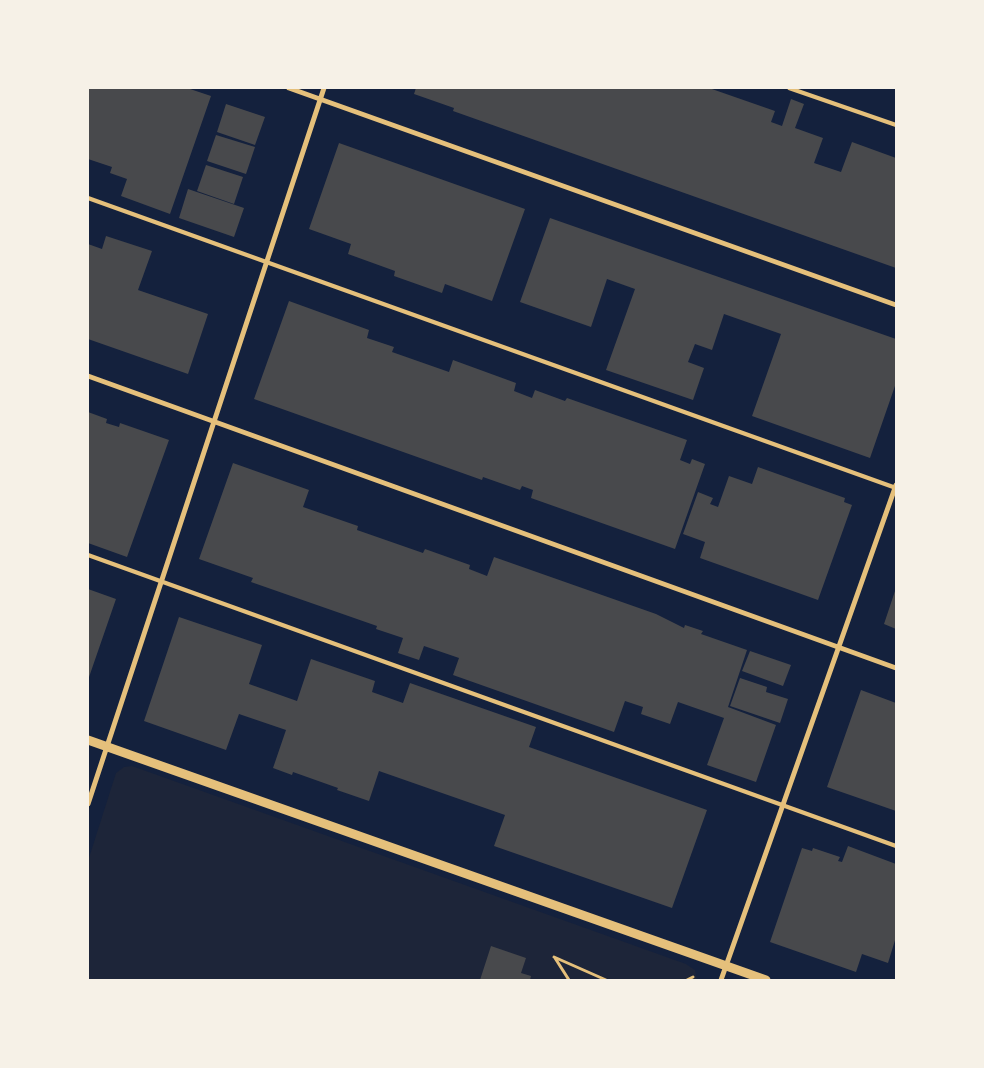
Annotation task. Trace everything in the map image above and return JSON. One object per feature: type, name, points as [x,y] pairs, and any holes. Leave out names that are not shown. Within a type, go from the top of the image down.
[{"type":"street","points":[[289,88],[896,304]]},
{"type":"street","points":[[88,804],[324,88]]},
{"type":"street","points":[[88,376],[896,668]]},
{"type":"street","points":[[721,980],[896,486]]},
{"type":"street","points":[[88,740],[766,980]]},
{"type":"lane","points":[[789,88],[896,125]]},
{"type":"lane","points":[[88,198],[896,486]]},
{"type":"lane","points":[[88,555],[896,846]]},
{"type":"path","points":[[569,980],[554,958],[606,980]]},
{"type":"path","points":[[687,980],[693,977]]},
{"type":"shaded area","points":[[132,766],[686,964],[695,970],[697,980],[88,980],[88,861],[116,773],[124,767]]},
{"type":"building","points":[[88,88],[187,88],[211,96],[170,214],[121,196],[127,179],[110,173],[112,167],[88,159]]},
{"type":"building","points":[[416,88],[709,88],[775,111],[771,122],[782,126],[791,99],[804,104],[795,128],[823,138],[814,163],[841,172],[852,142],[896,158],[896,268],[453,111],[454,108],[414,94]]},
{"type":"building","points":[[226,104],[265,117],[255,145],[217,132]]},
{"type":"building","points":[[216,135],[255,147],[246,174],[207,161]]},
{"type":"building","points":[[339,143],[525,209],[492,301],[445,284],[442,293],[394,276],[395,271],[348,254],[351,244],[309,229]]},
{"type":"building","points":[[206,165],[243,177],[234,204],[197,191]]},
{"type":"building","points":[[188,189],[244,208],[234,237],[179,218]]},
{"type":"building","points":[[550,218],[896,339],[896,383],[870,458],[752,416],[781,334],[724,314],[712,350],[695,344],[688,362],[704,368],[693,400],[606,370],[635,289],[607,279],[591,327],[520,302]]},
{"type":"building","points":[[106,236],[152,251],[138,290],[208,314],[188,374],[88,339],[88,244],[102,249]]},
{"type":"building","points":[[289,301],[369,330],[367,338],[394,347],[392,352],[449,372],[453,360],[516,383],[514,391],[532,398],[535,390],[565,401],[567,398],[687,440],[680,460],[690,464],[692,459],[705,464],[675,549],[531,498],[533,490],[522,486],[520,490],[483,477],[482,480],[254,399]]},
{"type":"building","points":[[88,412],[107,419],[106,423],[119,427],[120,423],[169,440],[127,557],[88,543]]},
{"type":"building","points":[[233,463],[309,490],[303,507],[358,526],[357,530],[423,553],[425,549],[470,565],[469,569],[487,576],[494,557],[656,614],[684,628],[685,625],[703,631],[701,634],[747,650],[728,707],[776,725],[756,782],[707,765],[724,718],[678,702],[670,724],[641,714],[643,707],[625,701],[614,732],[453,675],[459,658],[424,646],[419,660],[398,653],[403,638],[376,629],[377,626],[251,582],[253,578],[199,559]]},
{"type":"building","points":[[758,467],[845,498],[844,502],[852,505],[818,600],[700,558],[705,542],[683,534],[698,492],[713,498],[710,504],[718,507],[729,476],[752,484]]},
{"type":"building","points":[[896,588],[896,629],[884,624]]},
{"type":"building","points":[[88,589],[116,599],[88,680]]},
{"type":"building","points":[[179,617],[262,645],[249,684],[297,701],[311,659],[375,681],[372,692],[403,703],[410,683],[536,727],[529,747],[707,810],[672,908],[494,846],[505,815],[379,771],[369,801],[293,772],[292,775],[273,768],[286,730],[239,714],[226,750],[144,721]]},
{"type":"building","points":[[750,651],[791,665],[783,686],[742,671]]},
{"type":"building","points":[[740,678],[767,687],[766,692],[788,699],[780,723],[730,706]]},
{"type":"building","points":[[861,690],[896,703],[896,811],[827,787]]},
{"type":"building","points":[[848,846],[896,864],[896,937],[888,963],[862,954],[856,972],[770,942],[802,848],[812,851],[813,848],[840,857],[838,861],[842,862]]},
{"type":"building","points":[[491,946],[526,958],[521,973],[531,976],[530,980],[480,980]]}]
